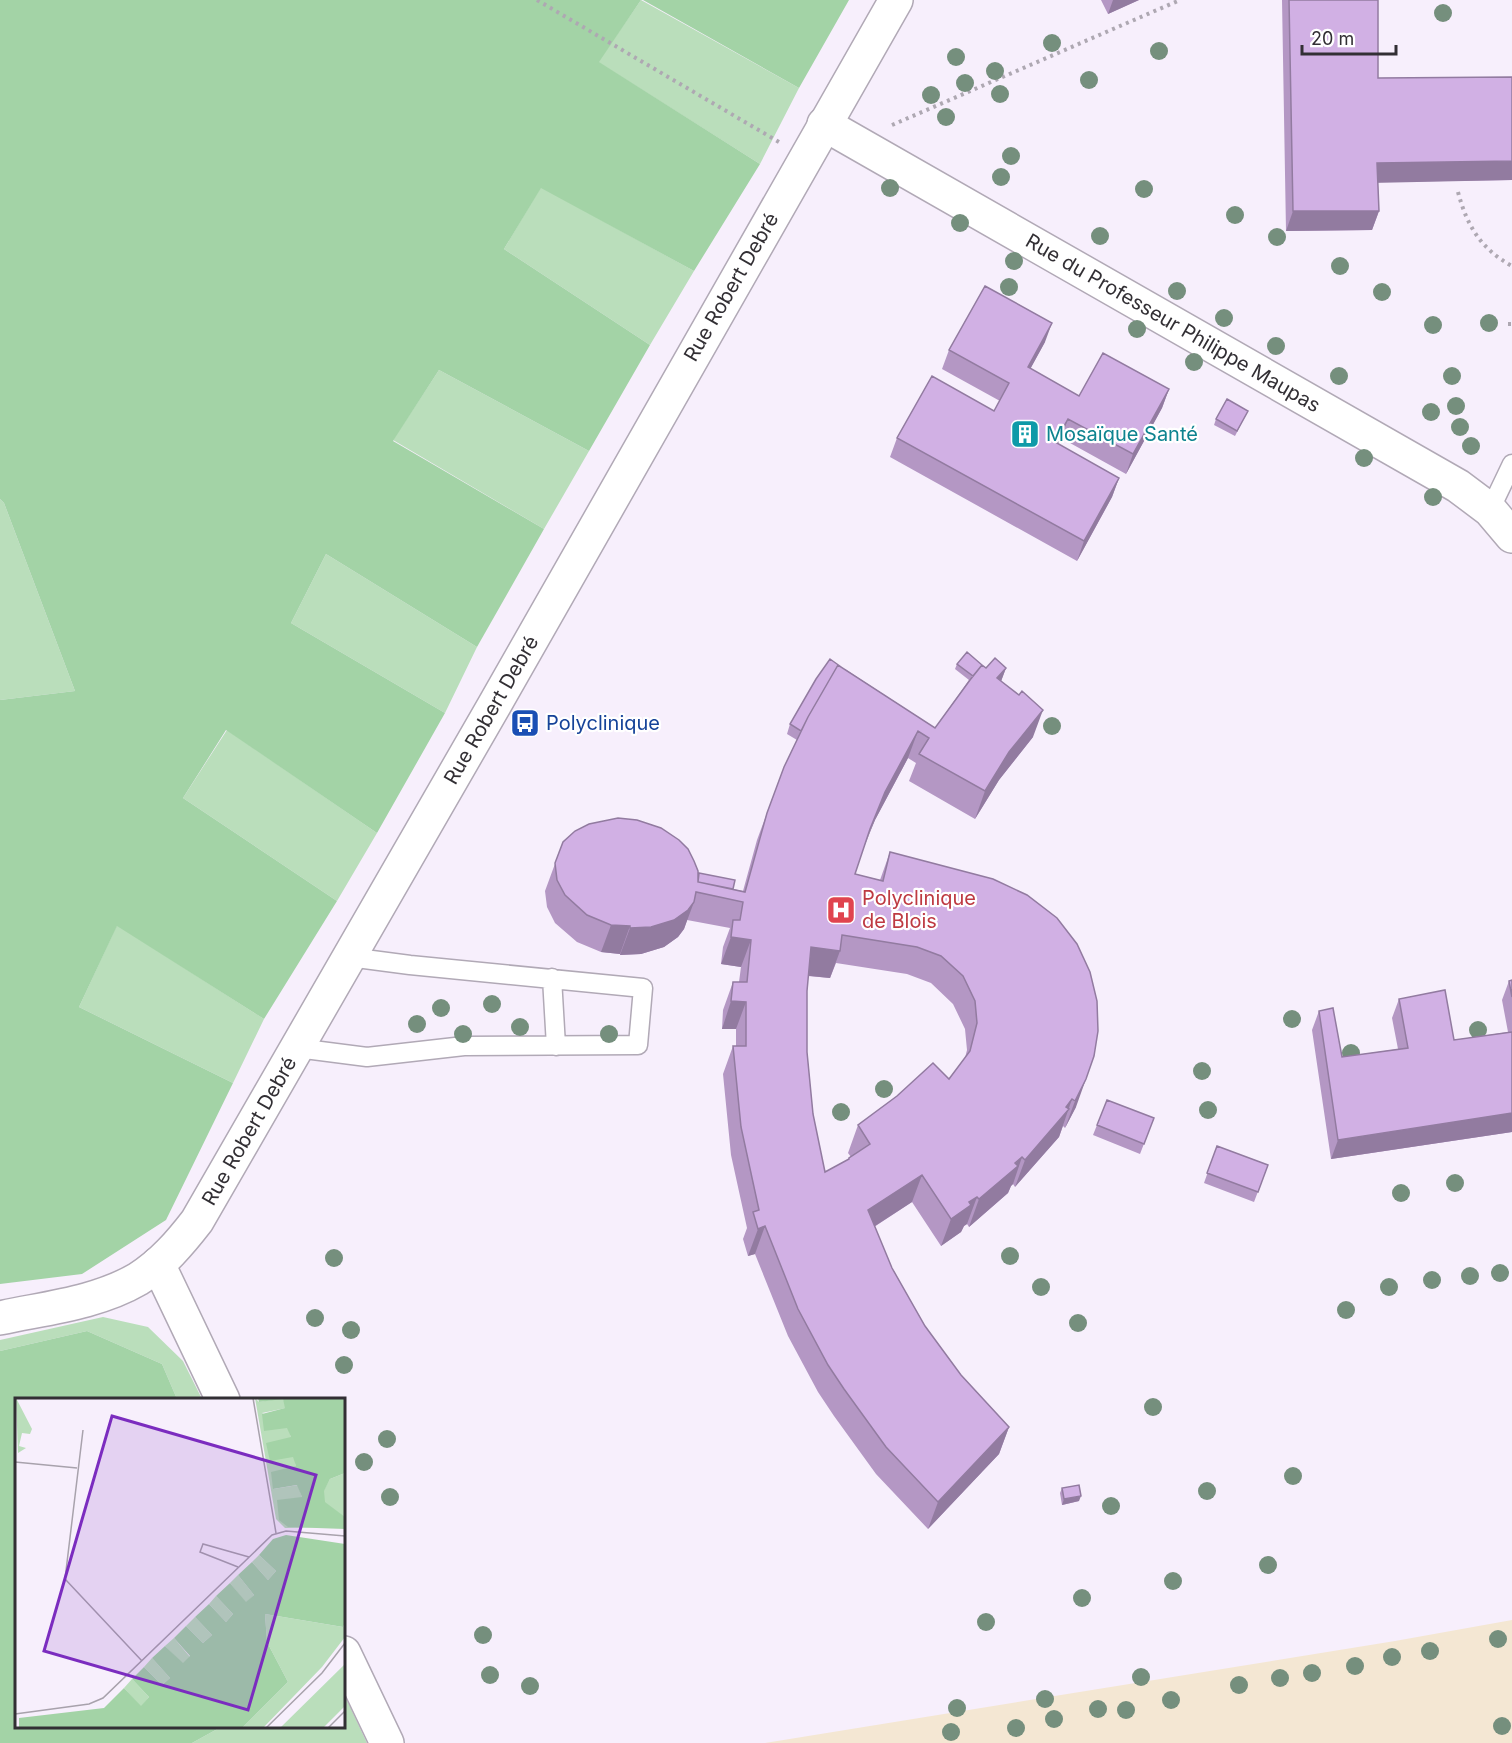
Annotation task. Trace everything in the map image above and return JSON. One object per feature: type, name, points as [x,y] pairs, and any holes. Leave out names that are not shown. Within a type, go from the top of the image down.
[{"type":"street","name":"Rue Robert Debré","points":[[0,1318],[93,1298],[138,1279],[179,1244],[197,1221],[896,0]]},
{"type":"street","name":"Rue du Professeur Philippe Maupas","points":[[824,124],[1458,486],[1490,510],[1512,536]]},
{"type":"street","points":[[158,1264],[222,1398]]},
{"type":"street","points":[[345,1655],[387,1743]]},
{"type":"lane","points":[[1490,510],[1512,464]]},
{"type":"lane","points":[[297,1048],[366,1057],[464,1047],[638,1046],[643,988],[349,957]]},
{"type":"lane","points":[[552,978],[556,1046]]},
{"type":"path","points":[[537,0],[805,157]]},
{"type":"path","points":[[892,124],[1180,0]]},
{"type":"path","points":[[1458,192],[1464,214],[1477,237],[1494,256],[1512,266]]},
{"type":"shaded area","points":[[1512,1620],[1512,1743],[765,1743],[1395,1641]]},
{"type":"green space","points":[[0,0],[641,0],[599,62],[760,164],[694,271],[541,188],[504,249],[650,345],[589,451],[439,370],[393,441],[544,529],[477,647],[326,554],[291,623],[445,713],[377,833],[226,730],[183,798],[337,901],[264,1019],[117,926],[79,1007],[233,1083],[166,1220],[82,1274],[0,1284],[0,700],[75,691],[4,503],[0,499]]},
{"type":"green space","points":[[641,0],[799,88],[760,164],[598,62]]},
{"type":"green space","points":[[643,0],[849,0],[799,88]]},
{"type":"green space","points":[[541,187],[694,271],[650,345],[504,249]]},
{"type":"green space","points":[[439,370],[589,451],[544,529],[393,440]]},
{"type":"green space","points":[[0,499],[4,503],[75,691],[0,700]]},
{"type":"green space","points":[[326,554],[477,647],[445,713],[291,623]]},
{"type":"green space","points":[[227,730],[377,833],[337,901],[183,798]]},
{"type":"green space","points":[[117,925],[264,1019],[233,1083],[79,1007]]},
{"type":"green space","points":[[103,1317],[148,1327],[183,1361],[202,1398],[177,1398],[162,1364],[87,1331],[0,1351],[0,1340]]},
{"type":"green space","points":[[87,1331],[162,1364],[177,1398],[15,1398],[15,1728],[219,1728],[192,1743],[0,1743],[0,1351]]},
{"type":"green space","points":[[345,1696],[367,1743],[192,1743],[219,1728],[345,1728]]},
{"type":"building","points":[[1289,0],[1378,0],[1378,78],[1512,77],[1512,161],[1377,163],[1379,211],[1293,211]]},
{"type":"building","name":"Mosaïque Santé","points":[[985,286],[1052,323],[1028,367],[1079,396],[1103,353],[1169,389],[1133,454],[1068,419],[1055,442],[1119,478],[1084,541],[897,438],[932,376],[994,411],[1009,383],[949,350]]},
{"type":"building","points":[[1227,399],[1248,411],[1237,431],[1216,419]]},
{"type":"building","points":[[967,652],[982,665],[973,676],[957,664]]},
{"type":"building","points":[[995,658],[1006,668],[997,678],[1019,695],[1022,691],[1043,710],[1009,752],[985,791],[919,754],[929,738],[918,731],[885,792],[855,874],[883,881],[890,852],[993,879],[1027,895],[1057,918],[1077,944],[1090,972],[1097,1001],[1098,1031],[1094,1056],[1075,1101],[1072,1099],[1066,1107],[1069,1109],[1025,1160],[1022,1157],[1015,1163],[1018,1166],[979,1199],[977,1197],[969,1202],[971,1205],[951,1219],[922,1175],[868,1210],[892,1268],[925,1326],[961,1375],[1009,1427],[938,1502],[886,1447],[828,1365],[798,1309],[765,1226],[758,1229],[753,1212],[759,1210],[741,1127],[733,1046],[746,1046],[746,1002],[731,1001],[733,982],[747,982],[751,940],[731,937],[733,920],[740,920],[743,902],[696,892],[694,902],[688,910],[674,920],[651,927],[630,928],[630,926],[611,925],[587,915],[565,895],[557,880],[555,863],[563,842],[575,831],[589,824],[618,818],[637,820],[661,828],[688,849],[698,871],[698,882],[745,892],[767,813],[784,767],[808,717],[838,665],[935,728],[982,665],[986,668]],"holes":[[[842,935],[917,947],[941,956],[963,976],[975,1001],[977,1023],[970,1051],[949,1079],[933,1063],[897,1096],[858,1125],[870,1144],[825,1172],[813,1114],[807,1052],[807,991],[811,947],[840,951]]]},
{"type":"building","points":[[830,659],[844,669],[838,665],[801,731],[790,724]]},
{"type":"building","points":[[699,873],[735,880],[733,889],[698,882]]},
{"type":"building","points":[[1512,980],[1512,997],[1509,981]]},
{"type":"building","points":[[1445,990],[1454,1040],[1512,1032],[1512,1113],[1338,1140],[1319,1011],[1333,1008],[1342,1057],[1408,1048],[1399,999]]},
{"type":"building","points":[[1107,1100],[1154,1118],[1144,1144],[1097,1125]]},
{"type":"building","points":[[1217,1146],[1268,1165],[1258,1192],[1207,1173]]},
{"type":"building","points":[[1079,1485],[1081,1496],[1064,1499],[1062,1488]]},
{"type":"place","name":"Mosaïque Santé","points":[[1025,434]]},
{"type":"place","name":"Polyclinique","points":[[525,723]]},
{"type":"place","name":"Polyclinique de Blois","points":[[841,910]]}]
